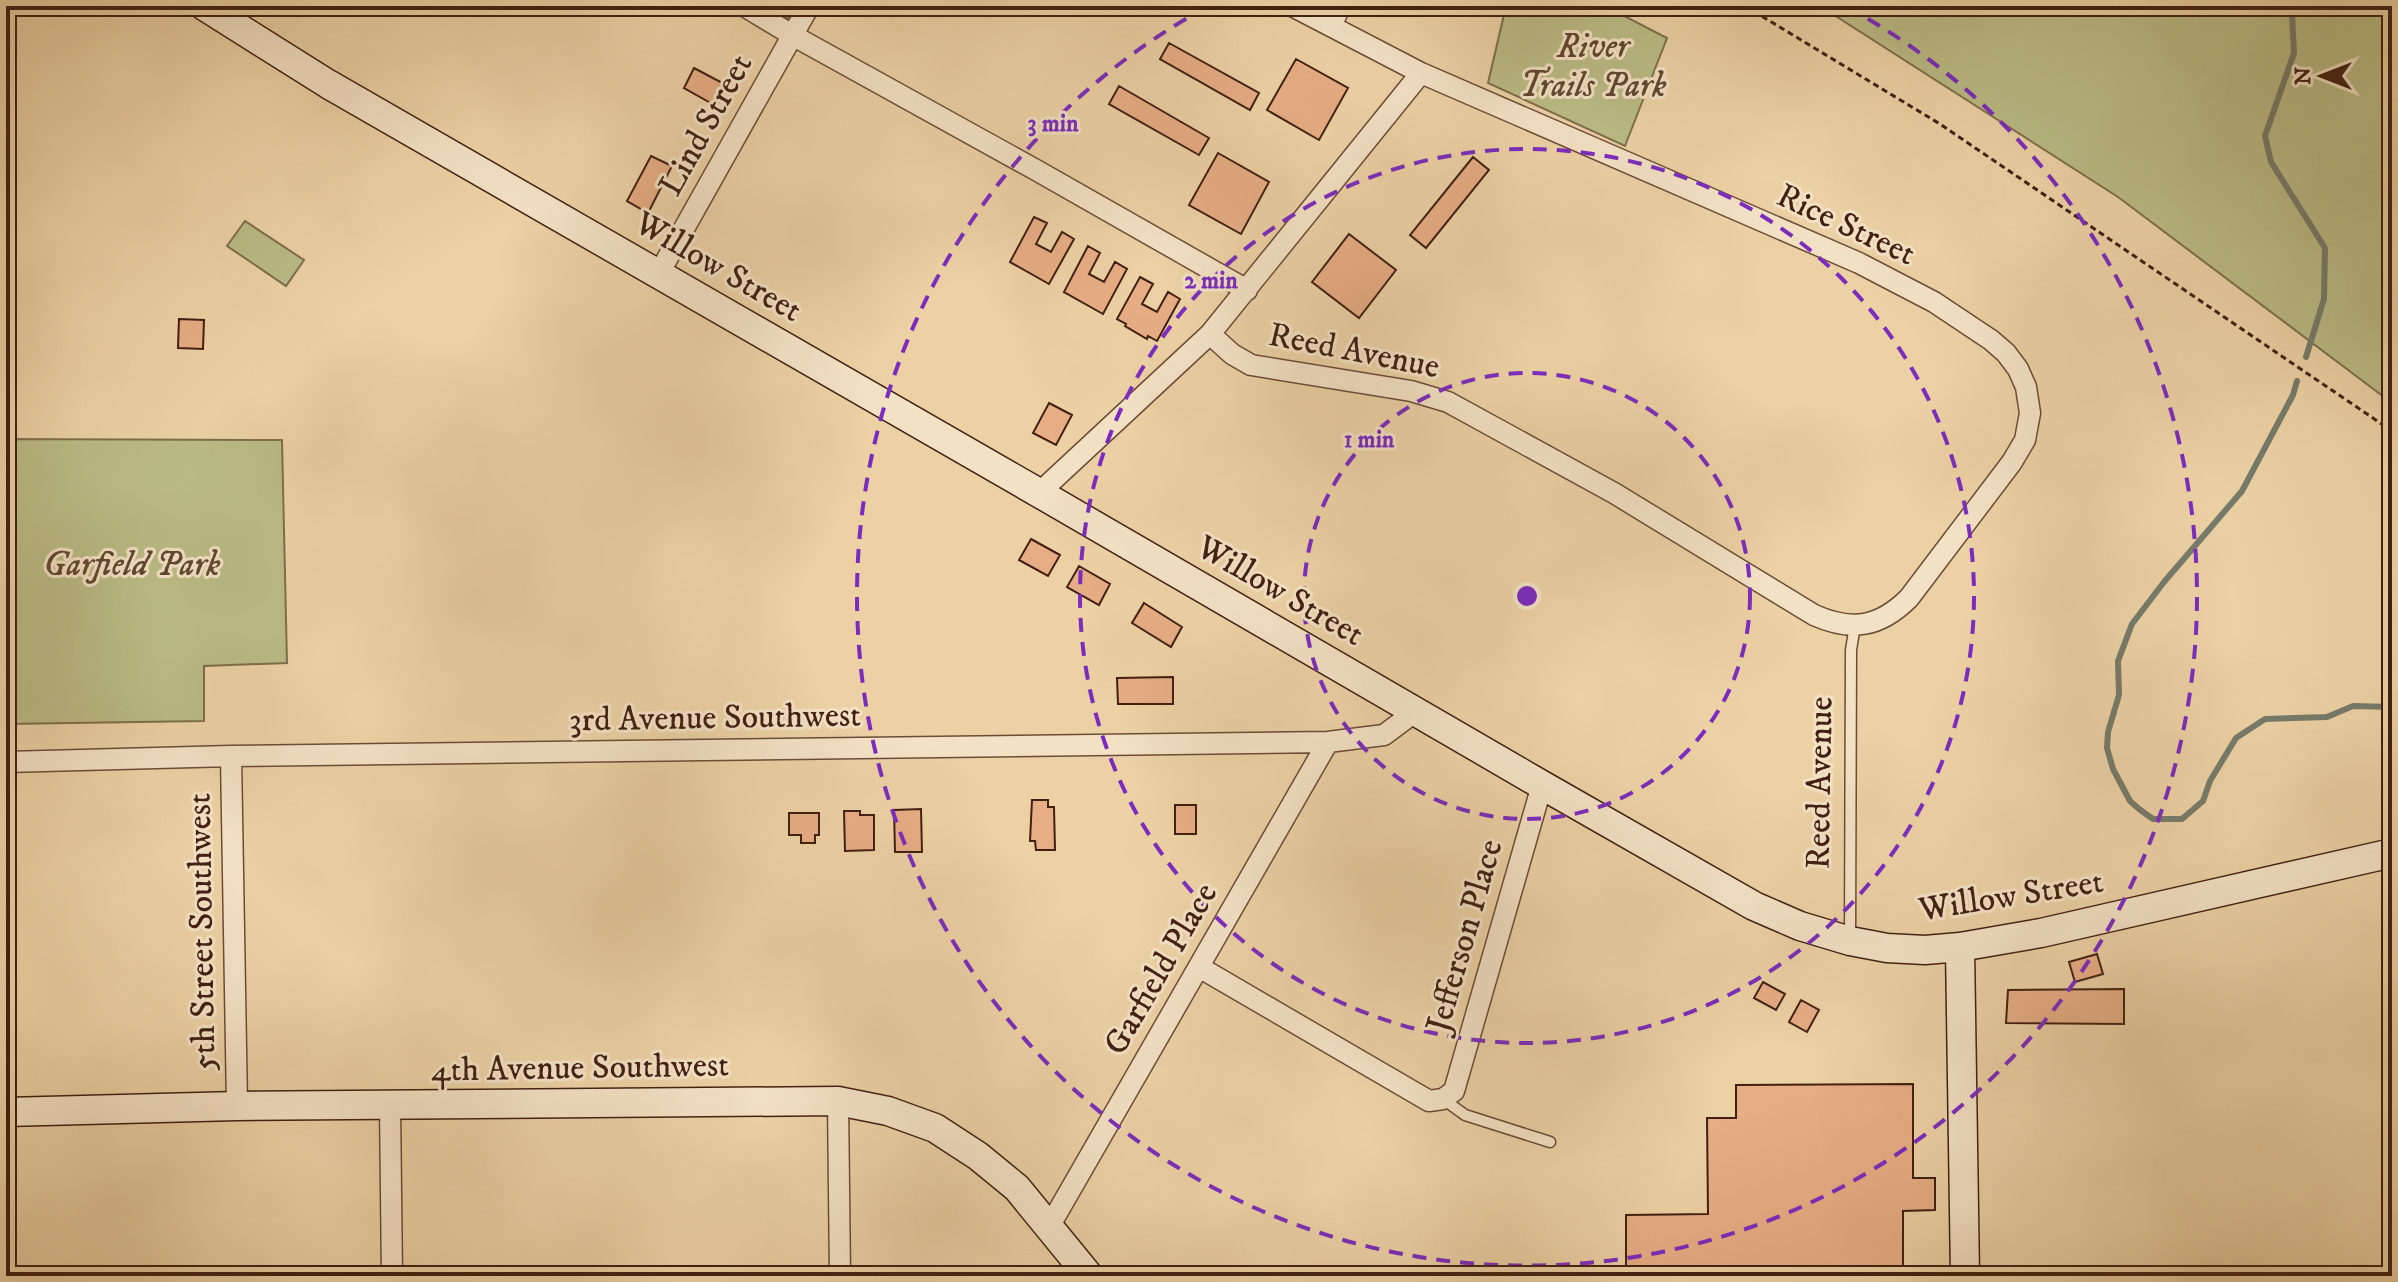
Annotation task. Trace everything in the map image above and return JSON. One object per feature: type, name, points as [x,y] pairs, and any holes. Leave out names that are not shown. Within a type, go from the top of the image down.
[{"type":"street","name":"Willow Street","points":[[204,6],[328,84],[1542,785],[1754,906],[1800,926],[1887,948],[1925,950],[1960,947],[2041,933],[2392,853]]},
{"type":"street","points":[[744,6],[1247,290]]},
{"type":"street","name":"Lind Street","points":[[658,275],[809,6]]},
{"type":"street","name":"Rice Street","points":[[1292,6],[1421,73],[1859,263],[1934,302],[2006,353],[2026,387],[2030,413],[2025,440],[2012,462],[1909,598],[1894,613],[1876,622],[1855,625],[1833,623],[1814,615]]},
{"type":"street","points":[[1039,493],[1210,334],[1421,73]]},
{"type":"street","name":"Reed Avenue","points":[[1210,334],[1232,354],[1251,365],[1411,391],[1448,402],[1614,493],[1814,615]]},
{"type":"street","name":"3rd Avenue Southwest","points":[[6,762],[231,756],[1328,742],[1384,735],[1416,711]]},
{"type":"street","name":"Garfield Place","points":[[1049,1227],[1328,742]]},
{"type":"street","name":"5th Street Southwest","points":[[231,756],[237,1106]]},
{"type":"street","name":"Jefferson Place","points":[[1443,1099],[1454,1091],[1542,785]]},
{"type":"street","points":[[1960,947],[1965,1276]]},
{"type":"street","points":[[1199,967],[1429,1101],[1443,1099]]},
{"type":"street","points":[[838,1101],[840,1276]]},
{"type":"street","name":"4th Avenue Southwest","points":[[6,1112],[237,1106],[838,1101],[888,1111],[935,1128],[978,1156],[1017,1188],[1089,1276]]},
{"type":"street","points":[[390,1106],[392,1276]]},
{"type":"lane","points":[[1335,29],[1346,6]]},
{"type":"lane","name":"Reed Avenue","points":[[1850,941],[1851,650],[1855,625]]},
{"type":"lane","points":[[1443,1099],[1465,1115],[1550,1142]]},
{"type":"path","points":[[1745,6],[1940,124],[2392,431]]},
{"type":"green space","points":[[761,6],[798,6],[788,18],[779,18]]},
{"type":"green space","name":"River Trails Park","points":[[1506,6],[1605,6],[1667,38],[1625,146],[1488,83]]},
{"type":"green space","points":[[1820,6],[2392,6],[2392,403],[2118,197]]},
{"type":"green space","points":[[245,221],[304,260],[286,286],[227,246]]},
{"type":"green space","name":"Garfield Park","points":[[6,439],[282,440],[287,663],[204,666],[204,721],[6,724]]},
{"type":"building","points":[[1169,43],[1259,93],[1250,110],[1160,59]]},
{"type":"building","points":[[1296,59],[1348,88],[1319,140],[1267,110]]},
{"type":"building","points":[[694,68],[728,86],[716,106],[684,88]]},
{"type":"building","points":[[1119,86],[1209,138],[1199,155],[1109,104]]},
{"type":"building","points":[[1218,153],[1269,182],[1241,234],[1189,205]]},
{"type":"building","points":[[651,156],[672,166],[648,213],[627,201]]},
{"type":"building","points":[[1473,157],[1489,170],[1426,248],[1410,235]]},
{"type":"building","points":[[1034,217],[1047,223],[1036,244],[1051,252],[1062,232],[1074,239],[1049,284],[1010,262]]},
{"type":"building","points":[[1349,234],[1396,270],[1359,318],[1312,282]]},
{"type":"building","points":[[1088,246],[1100,253],[1089,274],[1104,282],[1115,262],[1127,269],[1103,314],[1064,292]]},
{"type":"building","points":[[1140,277],[1153,284],[1142,304],[1157,312],[1168,292],[1180,299],[1157,341],[1148,336],[1147,339],[1117,319]]},
{"type":"building","points":[[179,319],[204,320],[203,349],[178,348]]},
{"type":"building","points":[[1049,403],[1072,415],[1056,445],[1033,433]]},
{"type":"building","points":[[1031,539],[1060,555],[1048,576],[1019,560]]},
{"type":"building","points":[[1079,566],[1110,584],[1099,605],[1067,587]]},
{"type":"building","points":[[1144,603],[1182,627],[1171,647],[1132,623]]},
{"type":"building","points":[[1173,677],[1173,704],[1118,704],[1117,678]]},
{"type":"building","points":[[1032,800],[1048,800],[1048,807],[1054,807],[1055,850],[1036,850],[1035,841],[1030,841]]},
{"type":"building","points":[[1175,805],[1196,805],[1196,834],[1175,834]]},
{"type":"building","points":[[921,809],[922,852],[895,852],[894,810]]},
{"type":"building","points":[[844,811],[874,815],[874,850],[845,851]]},
{"type":"building","points":[[789,813],[819,813],[819,835],[815,835],[815,843],[801,843],[801,835],[789,835]]},
{"type":"building","points":[[2097,954],[2103,974],[2075,982],[2069,962]]},
{"type":"building","points":[[1763,982],[1785,994],[1776,1010],[1754,998]]},
{"type":"building","points":[[2124,989],[2124,1024],[2006,1023],[2008,990]]},
{"type":"building","points":[[1801,1000],[1819,1010],[1807,1032],[1789,1022]]},
{"type":"building","points":[[1913,1084],[1913,1178],[1935,1178],[1935,1210],[1903,1211],[1903,1276],[1626,1276],[1626,1215],[1708,1214],[1707,1118],[1736,1118],[1736,1085]]},
{"type":"waterway","points":[[2288,6],[2292,13],[2294,53],[2265,136],[2271,162],[2325,248],[2324,299],[2306,357]]},
{"type":"waterway","points":[[2297,381],[2293,395],[2242,491],[2132,624],[2118,661],[2119,695],[2108,732],[2107,748],[2113,769],[2130,801],[2139,809],[2153,819],[2182,819],[2203,801],[2210,781],[2236,738],[2265,719],[2327,717],[2353,706],[2392,707]]}]
